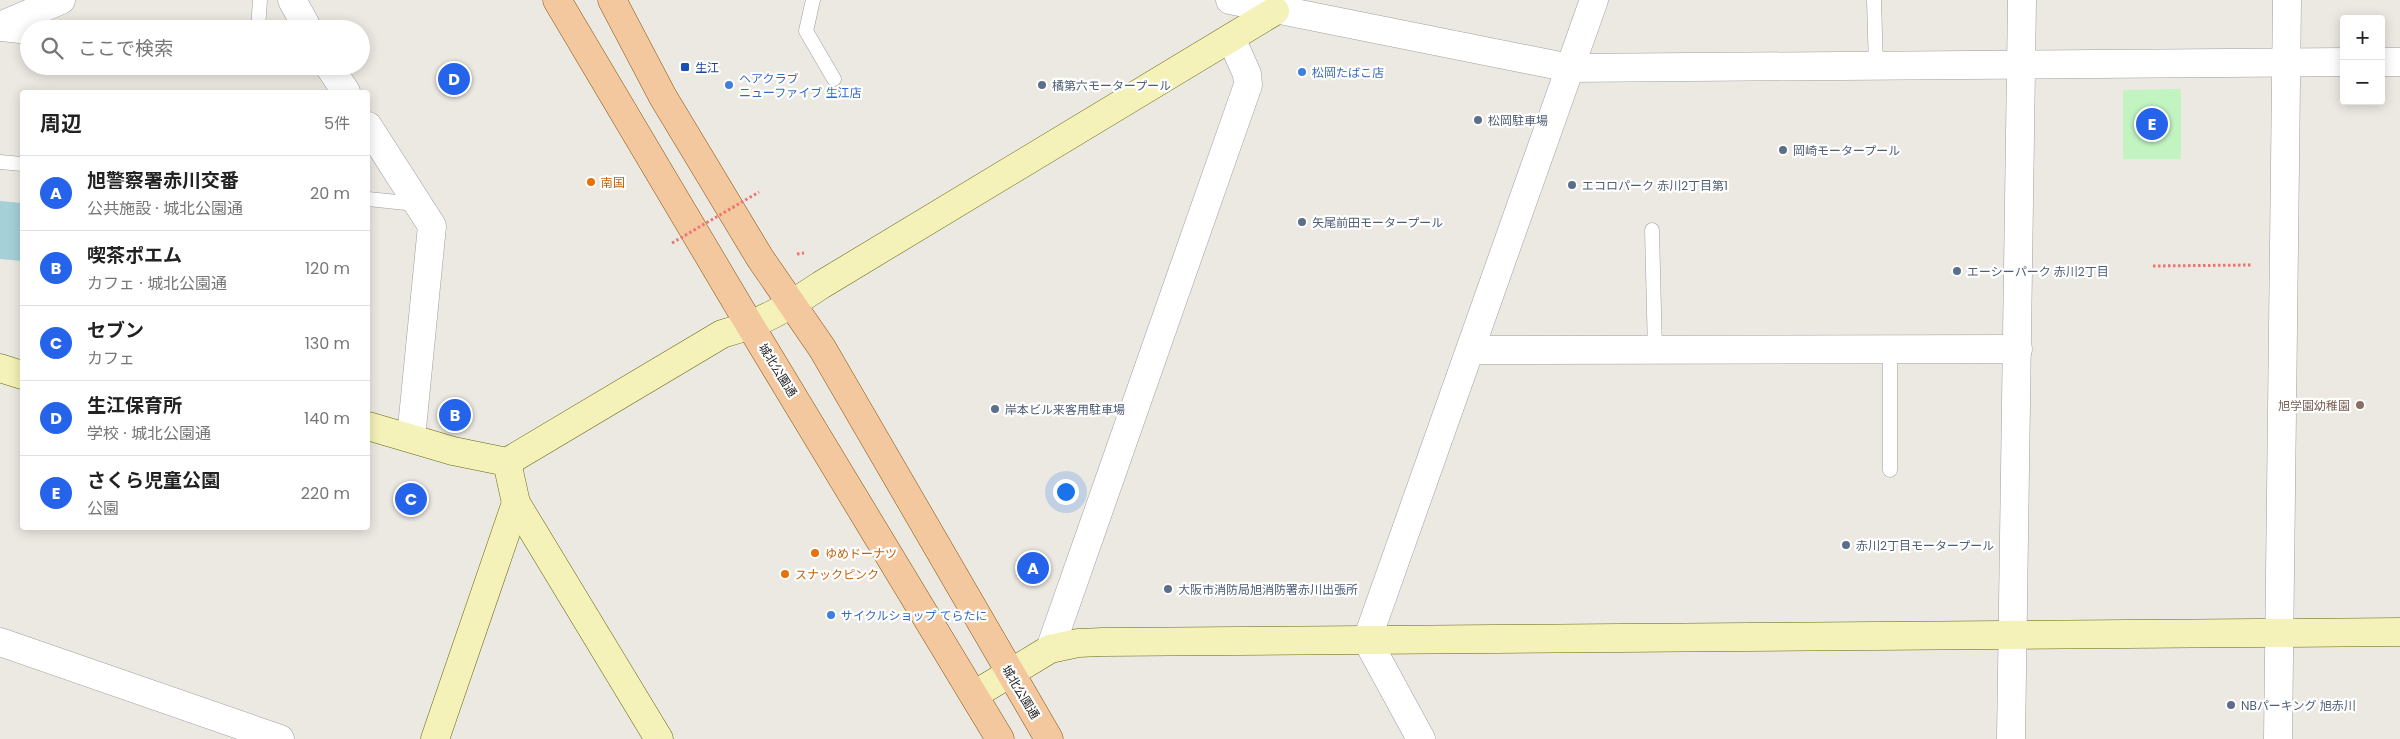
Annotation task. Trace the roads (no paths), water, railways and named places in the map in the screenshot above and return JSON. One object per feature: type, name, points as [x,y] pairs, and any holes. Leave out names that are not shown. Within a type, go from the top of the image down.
[{"type":"main road","name":"城北公園通","points":[[557,0],[751,327],[1000,739]]},
{"type":"main road","name":"城北公園通","points":[[612,0],[668,106],[760,258],[822,348],[1049,739]]},
{"type":"street","points":[[0,26],[61,0]]},
{"type":"street","points":[[292,0],[303,20]]},
{"type":"street","points":[[1230,0],[1277,5],[1570,68],[2340,62]]},
{"type":"street","points":[[1421,739],[1367,640],[1594,0]]},
{"type":"street","points":[[2011,739],[2022,0]]},
{"type":"street","points":[[2278,739],[2287,0]]},
{"type":"street","points":[[370,427],[453,451],[507,462],[722,334],[751,327],[792,304],[829,279],[1231,38],[1277,5]]},
{"type":"street","points":[[1050,650],[1248,85],[1247,74],[1231,38]]},
{"type":"street","points":[[2385,62],[2400,62]]},
{"type":"street","points":[[335,75],[345,90]]},
{"type":"street","points":[[370,129],[416,204],[432,226],[411,438]]},
{"type":"street","points":[[1471,350],[2018,349]]},
{"type":"street","points":[[0,368],[20,374]]},
{"type":"street","points":[[507,462],[516,503],[659,739]]},
{"type":"street","points":[[435,739],[516,503]]},
{"type":"street","points":[[974,695],[1050,650],[1078,643],[2400,632]]},
{"type":"street","points":[[0,642],[280,739]]},
{"type":"lane","points":[[259,20],[260,0]]},
{"type":"lane","points":[[813,0],[806,31],[834,79]]},
{"type":"lane","points":[[1874,0],[1876,66]]},
{"type":"lane","points":[[0,34],[20,36]]},
{"type":"lane","points":[[0,162],[20,164]]},
{"type":"lane","points":[[370,199],[416,204]]},
{"type":"lane","points":[[1652,230],[1655,351]]},
{"type":"lane","points":[[1890,350],[1890,470]]},
{"type":"water","points":[[0,201],[20,203],[20,261],[0,259]]},
{"type":"place","name":"生江","points":[[685,67]]},
{"type":"place","name":"松岡たばこ店","points":[[1302,72]]},
{"type":"place","name":"生江保育所","points":[[454,79]]},
{"type":"place","name":"ヘアクラブ ニューファイブ 生江店","points":[[729,85]]},
{"type":"place","name":"橘第六モータープール","points":[[1042,85]]},
{"type":"place","name":"松岡駐車場","points":[[1478,120]]},
{"type":"place","name":"さくら児童公園","points":[[2152,124]]},
{"type":"place","name":"岡崎モータープール","points":[[1783,150]]},
{"type":"place","name":"南国","points":[[591,182]]},
{"type":"place","name":"エコロパーク 赤川2丁目第1","points":[[1572,185]]},
{"type":"place","name":"矢尾前田モータープール","points":[[1302,222]]},
{"type":"place","name":"エーシーパーク 赤川2丁目","points":[[1957,271]]},
{"type":"place","name":"旭学園幼稚園","points":[[2360,405]]},
{"type":"place","name":"岸本ビル来客用駐車場","points":[[995,409]]},
{"type":"place","name":"喫茶ポエム","points":[[455,415]]},
{"type":"place","name":"セブン","points":[[411,499]]},
{"type":"place","name":"赤川2丁目モータープール","points":[[1846,545]]},
{"type":"place","name":"ゆめドーナツ","points":[[815,553]]},
{"type":"place","name":"旭警察署赤川交番","points":[[1033,568]]},
{"type":"place","name":"スナックピンク","points":[[785,574]]},
{"type":"place","name":"大阪市消防局旭消防署赤川出張所","points":[[1168,589]]},
{"type":"place","name":"サイクルショップ てらたに","points":[[831,615]]},
{"type":"place","name":"NBパーキング 旭赤川","points":[[2231,705]]}]
